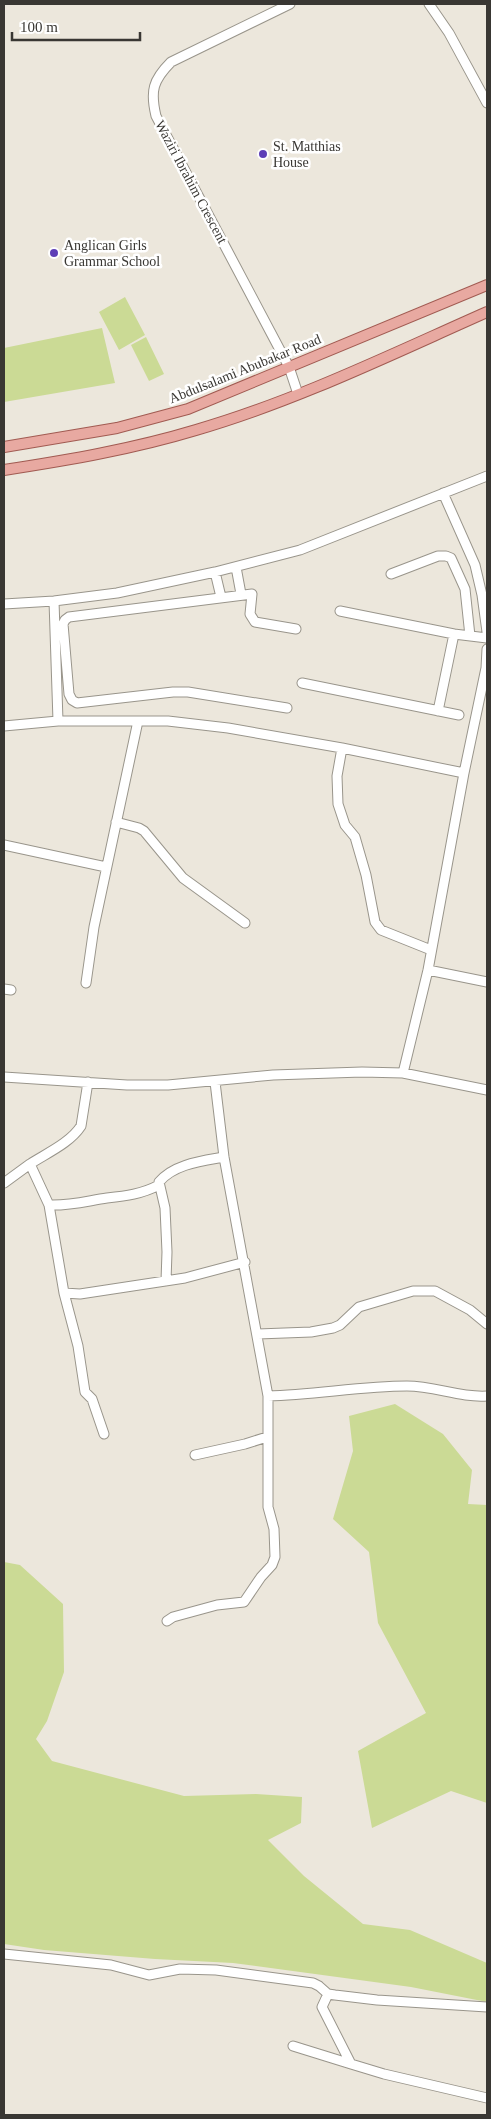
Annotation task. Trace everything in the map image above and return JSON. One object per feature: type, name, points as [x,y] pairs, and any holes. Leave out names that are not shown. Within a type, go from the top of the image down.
[{"type":"main road","name":"Abdulsalami Abubakar Road","points":[[4,447],[142,422],[188,409],[487,285]]},
{"type":"main road","points":[[4,470],[135,448],[198,430],[298,394],[487,312]]},
{"type":"street","name":"Waziri Ibrahim Crescent","points":[[290,4],[171,62],[160,74],[153,89],[152,102],[156,116],[289,367],[298,394]]},
{"type":"street","points":[[429,4],[449,33],[487,103]]},
{"type":"street","points":[[4,604],[54,601],[117,593],[236,567],[300,550],[487,476]]},
{"type":"street","points":[[443,493],[475,565],[482,595],[487,632]]},
{"type":"street","points":[[391,574],[438,556],[451,558],[457,567],[465,589],[470,636]]},
{"type":"street","points":[[236,567],[241,594]]},
{"type":"street","points":[[215,572],[221,597]]},
{"type":"street","points":[[287,708],[188,692],[77,703],[72,700],[69,694],[63,624],[69,617],[252,594],[250,614],[255,622],[296,629]]},
{"type":"street","points":[[54,601],[58,721]]},
{"type":"street","points":[[340,611],[454,634],[487,638]]},
{"type":"street","points":[[438,711],[454,634]]},
{"type":"street","points":[[403,1073],[428,970],[464,773],[486,669],[487,649]]},
{"type":"street","points":[[302,683],[460,715]]},
{"type":"street","points":[[4,726],[58,721],[168,721],[228,728],[342,748],[464,773]]},
{"type":"street","points":[[86,983],[94,927],[138,721]]},
{"type":"street","points":[[342,748],[337,776],[338,804],[345,825],[353,834],[358,846],[375,922],[381,930],[431,950]]},
{"type":"street","points":[[116,822],[144,831],[183,878],[245,923]]},
{"type":"street","points":[[4,846],[106,867]]},
{"type":"street","points":[[428,970],[487,982]]},
{"type":"street","points":[[4,1077],[168,1085],[274,1075],[362,1072],[403,1073],[487,1090]]},
{"type":"street","points":[[4,1183],[67,1140],[79,1129],[82,1122],[88,1082]]},
{"type":"street","points":[[167,1621],[174,1617],[217,1605],[244,1602],[275,1561],[274,1529],[268,1507],[268,1396],[245,1262],[224,1157],[215,1082]]},
{"type":"street","points":[[166,1281],[168,1252],[165,1208],[158,1182],[185,1166],[224,1157]]},
{"type":"street","points":[[30,1164],[49,1205],[64,1293],[74,1330],[85,1392],[92,1399],[104,1434]]},
{"type":"street","points":[[49,1205],[126,1197],[148,1191],[159,1185]]},
{"type":"street","points":[[64,1293],[80,1294],[166,1281],[245,1262]]},
{"type":"street","points":[[258,1334],[311,1332],[333,1328],[340,1325],[359,1307],[413,1291],[435,1291],[470,1310],[487,1324]]},
{"type":"street","points":[[268,1396],[407,1386],[437,1389],[465,1396],[487,1396]]},
{"type":"street","points":[[195,1455],[267,1437]]},
{"type":"street","points":[[4,1954],[111,1965],[149,1975],[180,1969],[216,1970],[313,1983],[328,1994],[377,2000],[487,2007]]},
{"type":"street","points":[[328,1994],[322,2007],[351,2064]]},
{"type":"street","points":[[294,2046],[384,2074],[487,2098]]},
{"type":"green space","points":[[125,297],[145,335],[119,350],[99,312]]},
{"type":"green space","points":[[102,328],[115,383],[4,402],[4,348]]},
{"type":"green space","points":[[146,337],[164,374],[149,381],[131,345]]},
{"type":"green space","points":[[395,1404],[443,1434],[472,1470],[468,1504],[487,1505],[487,1803],[451,1791],[372,1828],[358,1751],[426,1713],[378,1623],[369,1552],[333,1519],[353,1451],[349,1416]]},
{"type":"green space","points":[[4,1562],[20,1565],[63,1604],[64,1672],[47,1721],[36,1739],[52,1761],[184,1796],[256,1794],[302,1797],[301,1823],[268,1840],[304,1876],[363,1924],[410,1930],[487,1963],[487,2002],[411,1987],[233,1963],[44,1950],[4,1944]]},
{"type":"place","name":"St. Matthias House","points":[[263,154]]},
{"type":"place","name":"Anglican Girls Grammar School","points":[[54,253]]}]
